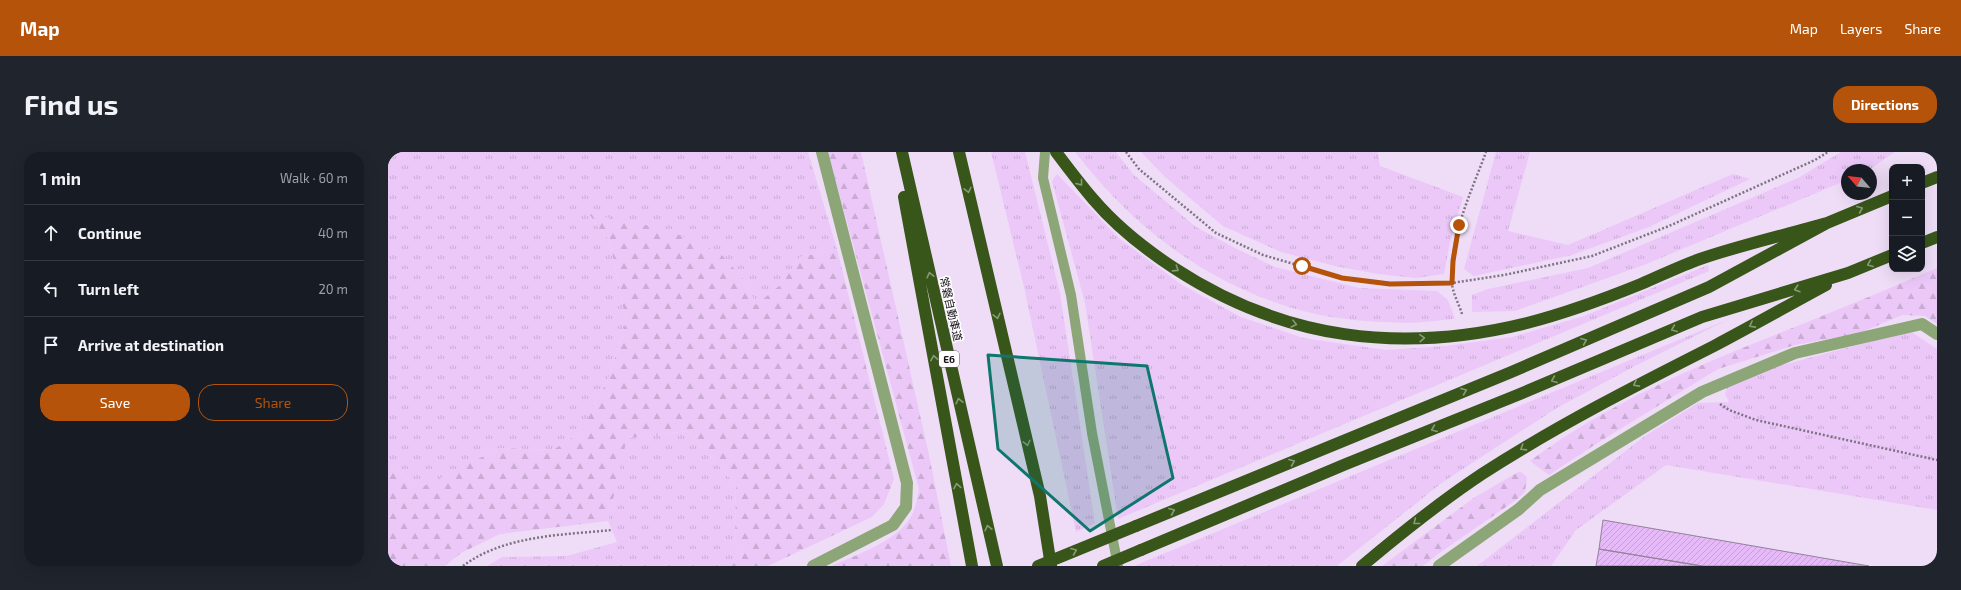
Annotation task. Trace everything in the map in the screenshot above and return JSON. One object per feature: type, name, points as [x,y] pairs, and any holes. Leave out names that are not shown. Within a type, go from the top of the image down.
[{"type":"highway","points":[[896,152],[972,566]]},
{"type":"highway","name":"常磐自動車道","points":[[902,152],[997,566]]},
{"type":"highway","points":[[959,152],[1040,496],[1051,566]]},
{"type":"highway","points":[[1056,152],[1094,201],[1141,245],[1186,276],[1235,303],[1264,315],[1290,323],[1352,336],[1419,339],[1488,332],[1528,323],[1574,310],[1700,259],[1827,222],[1889,197]]},
{"type":"highway","points":[[1925,182],[1937,177]]},
{"type":"highway","points":[[1038,566],[1509,373],[1709,287],[1827,222]]},
{"type":"highway","points":[[1925,242],[1937,237]]},
{"type":"highway","points":[[1362,566],[1438,505],[1480,475],[1531,443],[1640,382],[1714,345],[1848,274],[1889,256]]},
{"type":"highway","points":[[1103,566],[1346,464],[1520,394],[1702,317],[1848,274]]},
{"type":"street","points":[[813,566],[893,525],[906,507],[907,483],[822,152]]},
{"type":"street","points":[[1439,566],[1519,509],[1540,490],[1702,392],[1795,353],[1922,324],[1937,334]]},
{"type":"lane","points":[[1045,152],[1044,178],[1071,295],[1092,433],[1118,566]]},
{"type":"path","points":[[1126,152],[1139,169],[1216,233],[1263,255],[1342,278],[1390,284],[1452,283],[1504,275],[1592,256],[1670,226],[1815,160],[1828,152]]},
{"type":"path","points":[[1462,314],[1452,283],[1453,261],[1459,225],[1486,152]]},
{"type":"path","points":[[1702,392],[1729,410],[1756,420],[1937,460]]},
{"type":"path","points":[[463,566],[473,559],[511,544],[537,538],[612,530]]},
{"type":"highlighted area","points":[[988,355],[1147,366],[1173,478],[1090,531],[998,449]]},
{"type":"green space","points":[[388,152],[808,152],[837,249],[800,257],[780,285],[756,305],[746,282],[589,214],[610,242],[626,321],[609,377],[581,432],[553,450],[500,448],[418,490],[405,476],[388,468]]},
{"type":"green space","points":[[828,152],[861,152],[929,455],[951,566],[832,566],[880,544],[902,528],[910,518],[915,507],[919,489]]},
{"type":"green space","points":[[991,152],[1025,152],[1060,293],[1095,523],[1076,532],[1024,287]]},
{"type":"green space","points":[[1075,152],[1116,152],[1133,174],[1196,227],[1275,267],[1359,288],[1437,291],[1448,300],[1455,319],[1407,323],[1344,319],[1307,312],[1272,301],[1239,287],[1207,271],[1178,252],[1149,230],[1098,180]]},
{"type":"green space","points":[[1141,152],[1378,152],[1380,166],[1463,197],[1450,242],[1444,274],[1416,278],[1378,274],[1335,266],[1281,252],[1223,226],[1165,177]]},
{"type":"green space","points":[[1496,152],[1530,152],[1508,231],[1568,245],[1733,174],[1750,179],[1649,227],[1572,255],[1474,276],[1464,269]]},
{"type":"green space","points":[[1841,152],[1895,152],[1877,164],[1841,164],[1841,183],[1644,265],[1515,311],[1472,312],[1472,295],[1488,289],[1588,268],[1798,178]]},
{"type":"green space","points":[[1057,174],[1120,239],[1182,285],[1241,317],[1303,338],[1386,350],[1445,346],[1512,337],[1584,316],[1708,265],[1709,271],[1118,519],[1085,303],[1052,181]]},
{"type":"green space","points":[[589,214],[666,229],[720,253],[746,282],[756,305],[780,285],[800,257],[837,249],[894,479],[884,504],[872,517],[768,566],[718,566],[742,558],[735,540],[736,485],[688,431],[627,438],[608,521],[500,534],[461,553],[445,566],[388,566],[388,468],[405,476],[418,489],[500,448],[553,450],[581,432],[609,377],[626,321],[610,242]]},
{"type":"green space","points":[[1937,268],[1937,324],[1925,316],[1902,315],[1860,333],[1795,345],[1718,369],[1599,442],[1549,475],[1530,461],[1595,418],[1663,383],[1733,352]]},
{"type":"green space","points":[[1729,319],[1635,366],[1557,408],[1443,482],[1337,566],[1134,566]]},
{"type":"green space","points":[[1910,331],[1937,349],[1937,510],[1666,465],[1576,530],[1551,566],[1477,566],[1645,436],[1698,403],[1729,402],[1725,394],[1727,387],[1757,372]]},
{"type":"green space","points":[[688,431],[736,485],[735,540],[742,558],[718,566],[487,566],[502,557],[567,556],[617,542],[608,521],[626,438]]},
{"type":"green space","points":[[1520,471],[1527,477],[1525,492],[1423,566],[1382,566],[1475,497]]},
{"type":"building","points":[[1603,520],[1869,566],[1702,566],[1599,549]]},
{"type":"building","points":[[1599,549],[1702,566],[1596,566]]},
{"type":"route","points":[[1302,266],[1342,278],[1390,284],[1452,283],[1453,261],[1459,225]]}]
